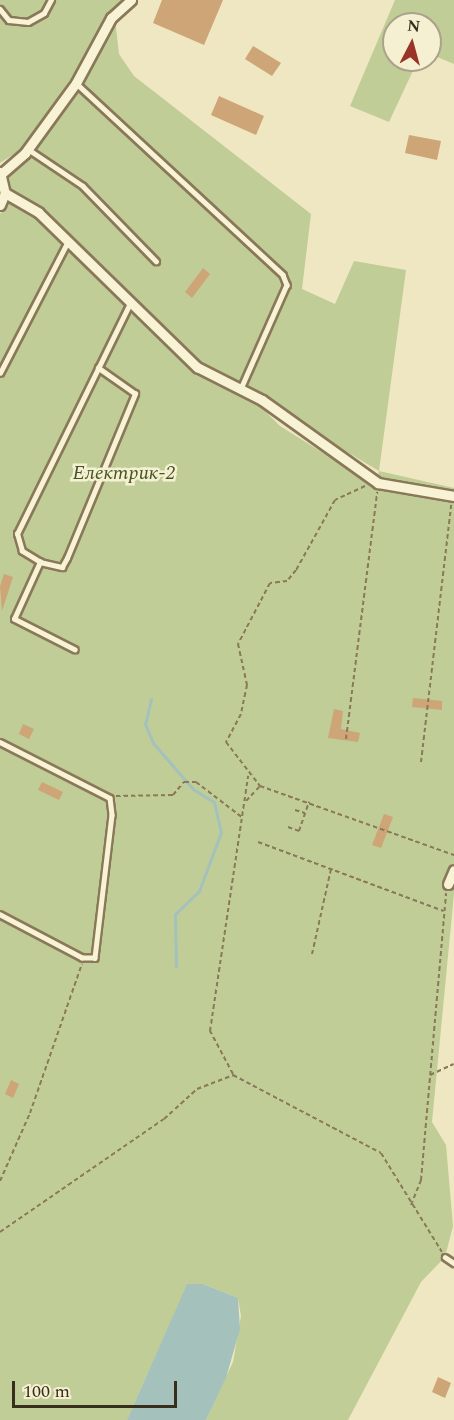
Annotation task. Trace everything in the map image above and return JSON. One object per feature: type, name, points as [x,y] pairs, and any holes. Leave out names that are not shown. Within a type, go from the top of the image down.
[{"type":"street","points":[[0,205],[4,193],[1,173],[28,149],[76,83],[111,18],[131,0]]},
{"type":"street","points":[[4,193],[39,213],[132,300],[197,367],[240,392],[262,400],[374,480],[453,496]]},
{"type":"street","points":[[448,884],[454,870]]},
{"type":"lane","points":[[0,9],[9,20],[28,22],[44,13],[51,0]]},
{"type":"lane","points":[[76,83],[283,275],[287,285],[240,392]]},
{"type":"lane","points":[[28,149],[83,186],[156,261]]},
{"type":"lane","points":[[0,373],[68,241]]},
{"type":"lane","points":[[98,368],[135,394],[62,567],[40,562],[22,551],[16,534],[98,368],[132,300]]},
{"type":"lane","points":[[40,562],[14,619],[75,650]]},
{"type":"lane","points":[[0,742],[110,798],[96,954],[82,958],[0,915]]},
{"type":"lane","points":[[445,1257],[454,1263]]},
{"type":"path","points":[[346,739],[374,480]]},
{"type":"path","points":[[374,480],[335,500],[296,570],[287,581],[270,583],[238,644],[247,685],[242,714],[226,742],[248,776],[260,786],[454,855]]},
{"type":"path","points":[[422,762],[453,496]]},
{"type":"path","points":[[248,776],[244,818],[210,1031],[233,1075],[369,1143],[390,1164],[411,1205],[445,1257]]},
{"type":"path","points":[[110,798],[156,791],[172,795],[184,782],[196,782],[244,818]]},
{"type":"path","points":[[246,801],[260,786]]},
{"type":"path","points":[[288,827],[299,831],[309,802]]},
{"type":"path","points":[[295,810],[305,813]]},
{"type":"path","points":[[258,842],[444,911]]},
{"type":"path","points":[[312,954],[331,869]]},
{"type":"path","points":[[411,1205],[421,1180],[448,884]]},
{"type":"path","points":[[0,1181],[82,975],[82,958]]},
{"type":"path","points":[[430,1075],[454,1064]]},
{"type":"path","points":[[0,1232],[164,1119],[197,1089],[233,1075]]},
{"type":"green space","points":[[0,0],[125,0],[23,148],[0,163]]},
{"type":"green space","points":[[395,0],[454,0],[454,64],[442,59],[442,12],[390,12]]},
{"type":"green space","points":[[115,19],[119,54],[134,76],[311,214],[302,289],[335,304],[354,261],[406,270],[379,471],[283,414],[265,395],[228,382],[201,365],[42,210],[9,190],[7,174],[85,79]]},
{"type":"green space","points":[[382,31],[382,72],[412,72],[389,122],[350,106]]},
{"type":"green space","name":"Електрик-2","points":[[8,202],[35,216],[195,371],[259,405],[280,426],[376,486],[379,471],[454,488],[454,894],[432,1122],[446,1145],[453,1226],[445,1257],[421,1282],[348,1420],[206,1420],[233,1362],[241,1316],[238,1298],[203,1284],[187,1285],[127,1420],[0,1420],[0,214]]},
{"type":"water","points":[[187,1284],[203,1284],[238,1298],[240,1329],[226,1378],[206,1420],[127,1420]]},
{"type":"building","points":[[162,0],[223,0],[204,45],[153,23]]},
{"type":"building","points":[[253,46],[281,63],[272,76],[245,59]]},
{"type":"building","points":[[219,96],[264,116],[256,135],[211,115]]},
{"type":"building","points":[[409,135],[441,141],[437,160],[405,153]]},
{"type":"building","points":[[203,268],[210,274],[192,298],[185,292]]},
{"type":"building","points":[[4,574],[13,577],[2,611],[0,586]]},
{"type":"building","points":[[413,698],[442,701],[442,710],[412,707]]},
{"type":"building","points":[[334,709],[343,711],[341,729],[360,733],[358,742],[328,738]]},
{"type":"building","points":[[23,724],[34,729],[29,739],[19,734]]},
{"type":"building","points":[[42,782],[63,792],[59,800],[38,790]]},
{"type":"building","points":[[384,814],[393,817],[381,848],[372,845]]},
{"type":"building","points":[[11,1080],[19,1084],[13,1098],[5,1094]]},
{"type":"building","points":[[438,1377],[451,1383],[445,1398],[432,1392]]},
{"type":"waterway","points":[[151,699],[145,724],[153,743],[193,789],[214,802],[221,832],[199,891],[175,914],[176,966]]}]
